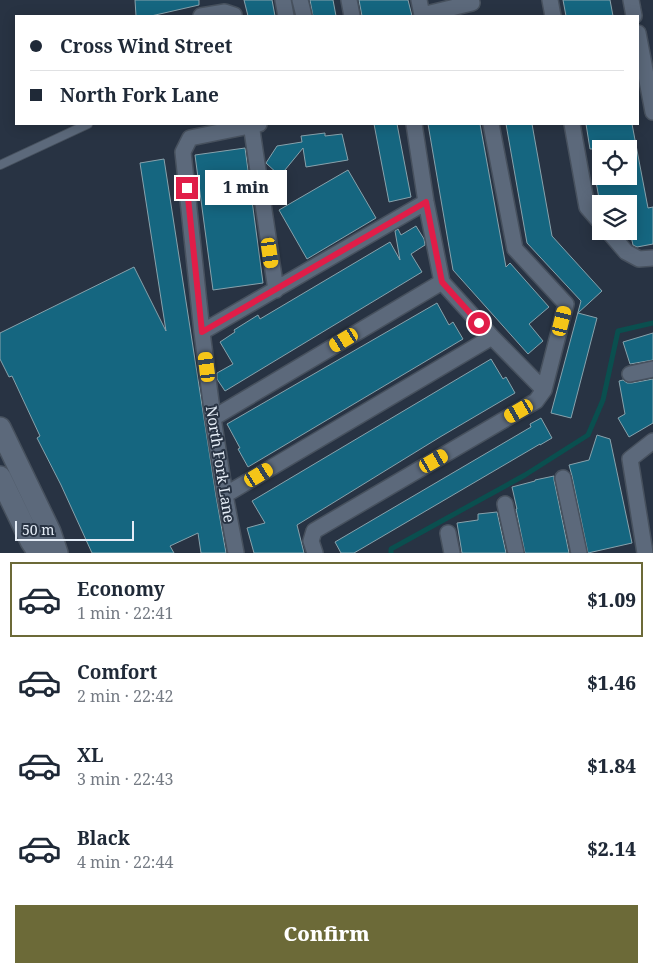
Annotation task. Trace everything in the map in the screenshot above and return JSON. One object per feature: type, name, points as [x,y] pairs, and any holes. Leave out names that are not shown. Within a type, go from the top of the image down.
[{"type":"street","points":[[283,0],[286,15]]},
{"type":"street","points":[[300,0],[304,15]]},
{"type":"street","points":[[349,0],[352,15]]},
{"type":"street","points":[[419,0],[422,15],[472,4],[471,0]]},
{"type":"street","points":[[550,0],[553,15]]},
{"type":"street","points":[[631,0],[634,15]]},
{"type":"street","points":[[207,15],[225,12],[234,15]]},
{"type":"street","points":[[639,38],[653,112]]},
{"type":"street","name":"North Fork Lane","points":[[236,553],[213,418],[183,152],[190,138],[249,125]]},
{"type":"street","points":[[254,125],[276,290]]},
{"type":"street","points":[[414,125],[426,202],[442,282],[544,390]]},
{"type":"street","points":[[315,553],[311,541],[314,531],[536,401],[544,390],[566,304],[515,249],[491,125]]},
{"type":"street","points":[[572,125],[587,207],[592,213]]},
{"type":"street","points":[[202,332],[426,202]]},
{"type":"street","points":[[616,240],[626,252],[639,259],[653,258]]},
{"type":"street","points":[[213,418],[442,282]]},
{"type":"street","points":[[226,495],[492,337]]},
{"type":"street","points":[[630,374],[653,369]]},
{"type":"street","points":[[0,428],[50,532],[57,553]]},
{"type":"street","points":[[639,552],[630,459],[653,441]]},
{"type":"street","points":[[0,477],[38,553]]},
{"type":"street","points":[[564,478],[579,553]]},
{"type":"street","points":[[505,504],[516,553]]},
{"type":"street","points":[[448,533],[452,553]]},
{"type":"lane","points":[[0,165],[86,125]]},
{"type":"building","points":[[135,0],[199,0],[199,5],[155,15],[136,15]]},
{"type":"building","points":[[244,0],[272,0],[275,15],[248,15]]},
{"type":"building","points":[[310,0],[333,0],[336,15],[313,15]]},
{"type":"building","points":[[359,0],[408,0],[412,15],[362,15]]},
{"type":"building","points":[[563,0],[610,0],[613,15],[566,15]]},
{"type":"building","points":[[374,125],[397,125],[411,197],[389,202]]},
{"type":"building","points":[[428,125],[480,125],[506,267],[510,263],[549,307],[529,324],[543,341],[528,354],[453,270]]},
{"type":"building","points":[[506,125],[532,125],[552,236],[602,291],[578,313],[597,318],[571,418],[551,413],[581,301],[527,243]]},
{"type":"building","points":[[586,125],[632,125],[635,140],[592,140],[592,149],[590,149]]},
{"type":"building","points":[[325,133],[325,136],[342,134],[348,160],[306,167],[303,148],[280,176],[266,163],[277,146],[302,142],[301,136]]},
{"type":"building","points":[[245,148],[263,283],[213,290],[195,155]]},
{"type":"building","points":[[637,150],[648,208],[653,207],[653,244],[637,247],[633,245],[632,240],[637,240],[637,195],[598,195],[597,185],[637,185]]},
{"type":"building","points":[[164,159],[226,553],[201,553],[198,533],[170,546],[174,553],[92,553],[37,438],[40,436],[12,376],[9,377],[0,359],[0,333],[134,267],[166,331],[140,163]]},
{"type":"building","points":[[348,170],[376,218],[307,259],[279,210]]},
{"type":"building","points":[[416,226],[424,239],[425,245],[411,254],[422,272],[225,391],[217,379],[217,373],[233,364],[220,342],[235,332],[234,330],[258,315],[260,319],[390,242],[400,260],[395,231],[398,229],[401,235]]},
{"type":"building","points":[[437,303],[449,325],[453,322],[463,339],[248,467],[227,424]]},
{"type":"building","points":[[653,333],[653,360],[630,364],[623,342]]},
{"type":"building","points":[[491,359],[503,379],[506,377],[515,393],[297,525],[304,553],[254,553],[247,528],[265,523],[252,501]]},
{"type":"building","points":[[653,379],[653,423],[629,437],[618,418],[625,414],[619,381],[623,380],[627,383],[632,383]]},
{"type":"building","points":[[541,418],[552,438],[354,553],[341,553],[335,542],[531,427],[530,424]]},
{"type":"building","points":[[597,435],[610,439],[632,543],[588,553],[569,465],[589,460]]},
{"type":"building","points":[[554,476],[569,553],[525,553],[512,487]]},
{"type":"building","points":[[497,512],[506,553],[462,553],[457,523],[478,520],[478,514]]},
{"type":"waterway","points":[[391,553],[391,549],[525,475],[588,435],[603,400],[618,331],[653,323]]},
{"type":"route","points":[[187,188],[202,332],[426,202],[442,282],[479,323]]}]
